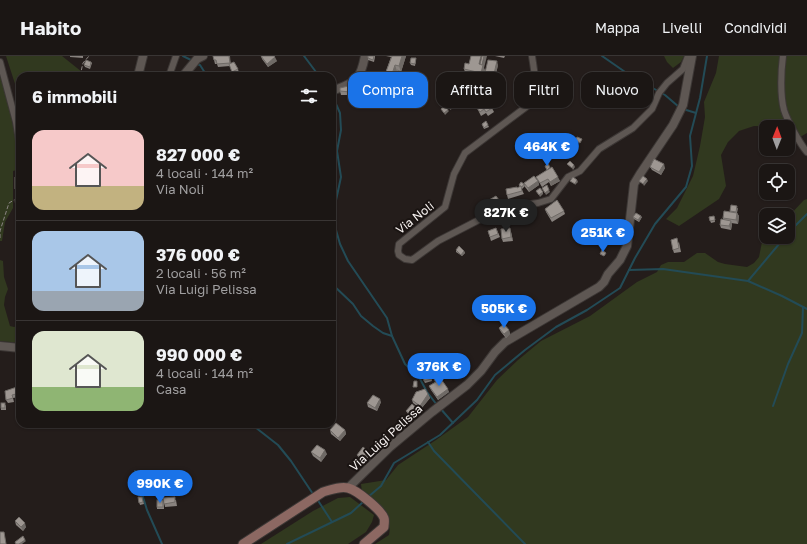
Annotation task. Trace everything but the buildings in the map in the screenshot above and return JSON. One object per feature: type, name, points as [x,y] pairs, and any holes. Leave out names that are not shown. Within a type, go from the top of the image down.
[{"type":"main road","points":[[243,544],[323,492],[338,488],[352,490],[380,511],[385,519],[384,528],[364,544]]},
{"type":"street","points":[[139,72],[143,56]]},
{"type":"street","points":[[170,72],[176,56]]},
{"type":"street","points":[[186,72],[197,59],[203,56]]},
{"type":"street","points":[[336,90],[348,85],[358,78],[365,56]]},
{"type":"street","name":"Via Noli","points":[[532,56],[535,92],[534,99],[530,104],[492,134],[474,145],[466,153],[454,174],[445,207],[399,244],[398,252],[402,258],[412,260],[438,241],[502,208],[538,203],[551,199],[568,177],[580,171],[599,149],[633,128],[652,109],[658,93],[683,69],[688,56]]},
{"type":"street","name":"Via Luigi Pelissa","points":[[352,490],[390,447],[432,412],[468,385],[505,342],[604,282],[608,274],[620,260],[627,246],[634,184],[683,105],[692,56]]},
{"type":"street","points":[[783,56],[782,70],[784,110],[802,146],[807,152]]},
{"type":"street","points":[[0,62],[16,122]]},
{"type":"street","points":[[0,346],[16,348]]},
{"type":"path","points":[[81,72],[83,63],[89,56]]},
{"type":"path","points":[[0,238],[0,230],[10,203],[15,200]]},
{"type":"green space","points":[[6,56],[62,56],[82,72],[16,72],[16,87]]},
{"type":"green space","points":[[664,56],[684,56],[681,62],[673,68]]},
{"type":"green space","points":[[719,56],[807,56],[807,133],[795,140],[795,120],[759,120],[759,126],[754,126],[739,131],[728,142],[721,155],[726,186],[719,199],[679,226],[666,219],[677,208],[693,176],[705,117],[704,102],[716,73]]},
{"type":"green space","points":[[0,73],[13,124],[16,143],[16,170],[13,171],[13,208],[5,222],[2,241],[0,241]]},
{"type":"green space","points":[[807,199],[807,544],[375,544],[389,535],[390,528],[386,516],[382,510],[362,492],[361,484],[386,480],[398,465],[468,417],[497,380],[541,341],[590,316],[637,282],[657,272],[661,265],[668,262],[684,262],[697,253],[705,253],[718,262],[747,267],[754,263],[759,257],[762,244],[795,244],[795,210],[804,200]]},
{"type":"green space","points":[[0,260],[3,261],[4,277],[8,289],[4,305],[10,326],[16,326],[16,343],[0,341]]},
{"type":"green space","points":[[350,497],[374,515],[366,532],[348,544],[261,544],[313,511],[338,498]]},
{"type":"waterway","points":[[183,56],[193,61]]},
{"type":"waterway","points":[[304,56],[316,72]]},
{"type":"waterway","points":[[602,56],[628,74],[665,95],[679,107]]},
{"type":"waterway","points":[[368,497],[381,486],[394,463],[440,435],[477,400],[495,375],[525,350],[556,327],[587,310],[620,288],[635,258],[655,224],[686,187],[692,166],[690,136],[700,98],[707,56]]},
{"type":"waterway","points":[[196,64],[200,65],[204,72]]},
{"type":"waterway","points":[[336,104],[340,113],[341,130],[337,151],[341,177],[336,200]]},
{"type":"waterway","points":[[683,109],[696,113]]},
{"type":"waterway","points":[[795,226],[807,214]]},
{"type":"waterway","points":[[336,230],[340,244],[348,261],[387,318],[392,336],[405,364],[419,377],[427,392],[437,405]]},
{"type":"waterway","points":[[748,281],[779,244]]},
{"type":"waterway","points":[[629,270],[663,269],[748,281],[807,309]]},
{"type":"waterway","points":[[336,288],[353,304],[361,316],[383,333],[392,336]]},
{"type":"waterway","points":[[773,406],[788,364],[802,333],[803,307]]},
{"type":"waterway","points":[[440,408],[453,423]]},
{"type":"waterway","points":[[256,428],[278,445],[291,461],[313,494]]},
{"type":"waterway","points":[[428,442],[434,451],[525,544]]},
{"type":"waterway","points":[[135,471],[147,510],[162,544]]},
{"type":"waterway","points":[[317,499],[332,522]]},
{"type":"waterway","points":[[287,544],[351,513],[364,501]]}]
